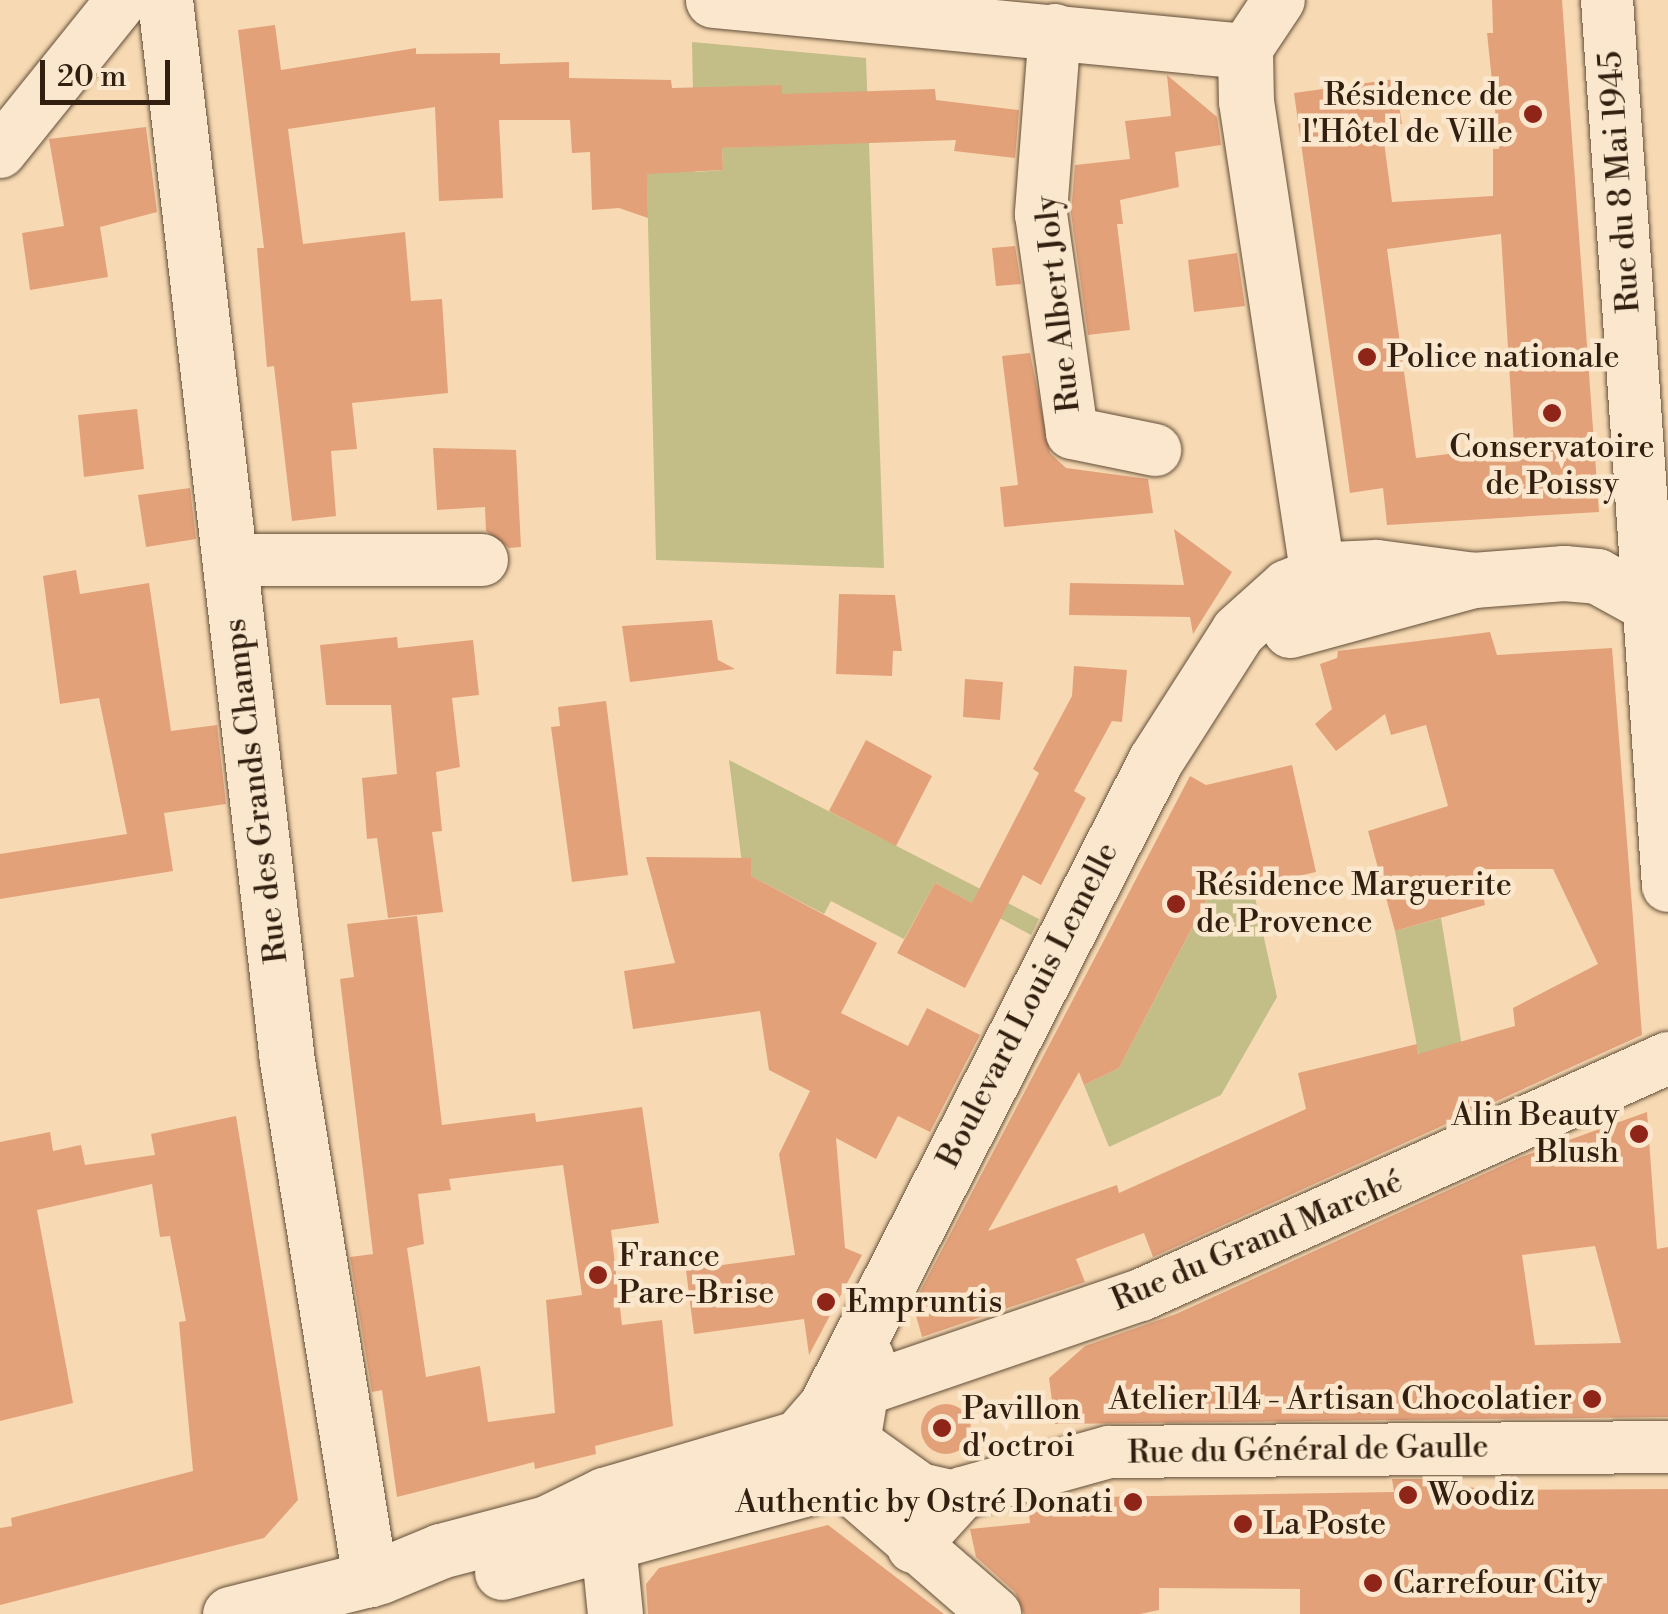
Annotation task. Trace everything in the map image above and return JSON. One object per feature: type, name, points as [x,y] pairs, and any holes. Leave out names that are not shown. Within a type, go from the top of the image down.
[{"type":"street","points":[[0,152],[122,0]]},
{"type":"street","name":"Rue des Grands Champs","points":[[164,0],[287,1062],[375,1578]]},
{"type":"street","points":[[713,0],[1245,51]]},
{"type":"street","points":[[1279,0],[1245,51],[1246,101],[1321,595]]},
{"type":"street","name":"Rue du 8 Mai 1945","points":[[1607,0],[1659,610],[1668,886]]},
{"type":"street","name":"Rue Albert Joly","points":[[1055,30],[1042,214],[1072,433],[1155,450]]},
{"type":"street","points":[[229,560],[482,560]]},
{"type":"street","name":"Boulevard Louis Lemelle","points":[[831,1426],[868,1315],[1193,696],[1252,616],[1321,595],[1584,574],[1659,610]]},
{"type":"street","name":"Rue du Grand Marché","points":[[831,1426],[1141,1295],[1668,1058]]},
{"type":"street","points":[[375,1578],[472,1578],[807,1490],[831,1426]]},
{"type":"street","points":[[230,1614],[375,1578],[440,1551],[547,1523],[604,1495],[831,1426]]},
{"type":"street","points":[[831,1426],[920,1489],[955,1497],[913,1548]]},
{"type":"street","points":[[831,1426],[913,1548],[995,1614]]},
{"type":"street","name":"Rue du Général de Gaulle","points":[[955,1497],[1109,1452],[1668,1447]]},
{"type":"street","points":[[615,1614],[608,1544],[627,1503],[658,1480]]},
{"type":"street","points":[[547,1523],[578,1524],[608,1544]]},
{"type":"shaded area","points":[[692,42],[866,58],[884,568],[656,560],[646,138],[696,172],[723,170],[722,148],[782,145],[782,85],[693,92]]},
{"type":"shaded area","points":[[729,760],[1039,919],[1031,935],[935,883],[904,939],[831,901],[824,914],[743,872]]},
{"type":"shaded area","points":[[1241,834],[1277,997],[1221,1095],[1109,1147],[1084,1085],[1119,1068]]},
{"type":"shaded area","points":[[1441,918],[1464,1059],[1422,1072],[1395,931]]},
{"type":"building","points":[[1492,0],[1562,0],[1599,512],[1387,525],[1383,488],[1350,493],[1294,93],[1395,79],[1402,124],[1382,127],[1392,202],[1493,196],[1493,149],[1499,149],[1487,33],[1493,33]],"holes":[[[1501,234],[1514,446],[1416,458],[1387,249]]]},
{"type":"building","points":[[275,25],[281,70],[416,48],[416,54],[500,53],[500,64],[569,62],[569,78],[671,80],[672,88],[782,85],[782,94],[935,89],[936,100],[1019,110],[1015,158],[954,151],[956,140],[722,148],[723,170],[647,174],[648,218],[619,208],[592,210],[590,152],[572,153],[570,120],[499,120],[503,198],[439,201],[435,107],[288,129],[303,244],[405,232],[411,301],[442,299],[448,393],[352,403],[357,449],[331,451],[336,516],[292,521],[274,366],[267,367],[257,248],[264,248],[238,30]]},
{"type":"building","points":[[1167,75],[1217,117],[1221,145],[1175,152],[1179,187],[1120,200],[1123,224],[1117,224],[1130,330],[1088,335],[1071,213],[1075,165],[1130,159],[1125,121],[1171,116]]},
{"type":"building","points":[[146,127],[157,212],[100,227],[108,277],[30,290],[22,233],[64,226],[49,139]]},
{"type":"building","points":[[1015,246],[1021,284],[996,286],[992,248]]},
{"type":"building","points":[[1237,253],[1245,306],[1194,312],[1188,260]]},
{"type":"building","points":[[1030,353],[1050,453],[1066,468],[1148,479],[1153,513],[1004,527],[1000,487],[1018,485],[1002,356]]},
{"type":"building","points":[[137,409],[144,469],[84,477],[78,415]]},
{"type":"building","points":[[433,448],[516,450],[521,547],[509,548],[486,531],[485,507],[437,510]]},
{"type":"building","points":[[190,488],[196,539],[146,547],[138,495]]},
{"type":"building","points":[[1174,529],[1232,572],[1193,634],[1190,617],[1069,615],[1070,583],[1184,585]]},
{"type":"building","points":[[76,570],[80,594],[149,583],[171,731],[217,725],[226,804],[164,813],[173,871],[0,899],[0,854],[127,834],[99,698],[60,704],[43,576]]},
{"type":"building","points":[[839,594],[895,595],[902,651],[893,651],[892,676],[836,674]]},
{"type":"building","points":[[712,620],[718,660],[735,669],[630,682],[622,626]]},
{"type":"building","points":[[1490,632],[1497,655],[1612,648],[1642,1035],[1153,1257],[1144,1233],[1076,1259],[1085,1282],[922,1337],[913,1305],[1190,776],[1206,785],[1292,765],[1316,872],[1208,897],[1119,1068],[1084,1085],[1079,1072],[988,1231],[1117,1185],[1119,1193],[1306,1109],[1298,1073],[1417,1044],[1418,1054],[1515,1026],[1513,1008],[1598,964],[1553,869],[1478,869],[1485,905],[1395,931],[1368,831],[1448,806],[1426,725],[1391,735],[1385,714],[1336,751],[1315,724],[1332,709],[1320,664],[1337,658],[1338,651]]},
{"type":"building","points":[[397,637],[398,648],[473,640],[479,695],[452,698],[460,767],[436,772],[442,831],[432,832],[443,912],[388,918],[377,838],[367,839],[362,778],[397,774],[391,705],[326,705],[320,645]]},
{"type":"building","points":[[1074,666],[1127,670],[1122,722],[1112,721],[1074,791],[1086,798],[1041,885],[1023,875],[965,988],[897,953],[935,883],[972,903],[1039,773],[1033,769],[1072,696]]},
{"type":"building","points":[[965,679],[1003,682],[1000,720],[963,717]]},
{"type":"building","points":[[606,701],[628,875],[572,882],[551,727],[560,726],[558,707]]},
{"type":"building","points":[[866,740],[932,776],[896,846],[829,811]]},
{"type":"building","points":[[646,857],[751,858],[751,876],[877,943],[841,1013],[908,1046],[927,1008],[980,1035],[930,1132],[898,1116],[876,1159],[836,1138],[845,1248],[862,1255],[809,1355],[804,1319],[694,1334],[686,1270],[795,1255],[779,1154],[810,1091],[769,1070],[760,1011],[633,1029],[624,971],[675,963]]},
{"type":"building","points":[[417,916],[442,1125],[535,1113],[536,1122],[642,1107],[659,1223],[611,1230],[622,1325],[662,1320],[673,1426],[595,1446],[596,1454],[535,1469],[534,1462],[397,1497],[382,1390],[372,1392],[350,1257],[373,1254],[340,979],[354,977],[347,924]],"holes":[[[563,1165],[582,1295],[546,1300],[555,1413],[488,1422],[480,1366],[426,1377],[407,1248],[424,1244],[418,1194],[451,1190],[449,1179]]]},
{"type":"building","points":[[1647,1112],[1657,1249],[1668,1247],[1668,1417],[1055,1424],[1049,1378],[1085,1346],[1176,1314],[1521,1157]],"holes":[[[1595,1246],[1621,1343],[1535,1345],[1522,1255]]]},
{"type":"building","points":[[236,1116],[298,1500],[264,1538],[0,1605],[0,1528],[12,1526],[11,1518],[193,1471],[179,1322],[186,1321],[170,1236],[160,1237],[152,1184],[37,1210],[73,1403],[0,1421],[0,1142],[50,1132],[53,1151],[81,1145],[85,1165],[155,1155],[151,1134]]},
{"type":"building","points":[[946,1404],[963,1412],[971,1429],[963,1446],[946,1454],[929,1446],[921,1429],[929,1412]]},
{"type":"building","points":[[1392,1479],[1459,1479],[1460,1486],[1491,1490],[1668,1489],[1668,1614],[1300,1614],[1300,1589],[1159,1588],[1159,1610],[1140,1614],[1024,1614],[1015,1592],[976,1557],[970,1529],[1030,1523],[1029,1513],[1097,1497],[1394,1492]]},
{"type":"building","points":[[828,1525],[944,1614],[648,1614],[646,1584],[659,1568]]},
{"type":"place","name":"Résidence de l'Hôtel de Ville","points":[[1533,114]]},
{"type":"place","name":"Police nationale","points":[[1367,357]]},
{"type":"place","name":"Conservatoire de Poissy","points":[[1552,413]]},
{"type":"place","name":"Résidence Marguerite de Provence","points":[[1176,904]]},
{"type":"place","name":"Alin Beauty Blush","points":[[1639,1134]]},
{"type":"place","name":"France Pare-Brise","points":[[598,1275]]},
{"type":"place","name":"Empruntis","points":[[826,1302]]},
{"type":"place","name":"Atelier 114 - Artisan Chocolatier","points":[[1592,1399]]},
{"type":"place","name":"Pavillon d'octroi","points":[[942,1428]]},
{"type":"place","name":"Woodiz","points":[[1408,1495]]},
{"type":"place","name":"Authentic by Ostré Donati","points":[[1133,1502]]},
{"type":"place","name":"La Poste","points":[[1243,1524]]},
{"type":"place","name":"Carrefour City","points":[[1373,1583]]}]
